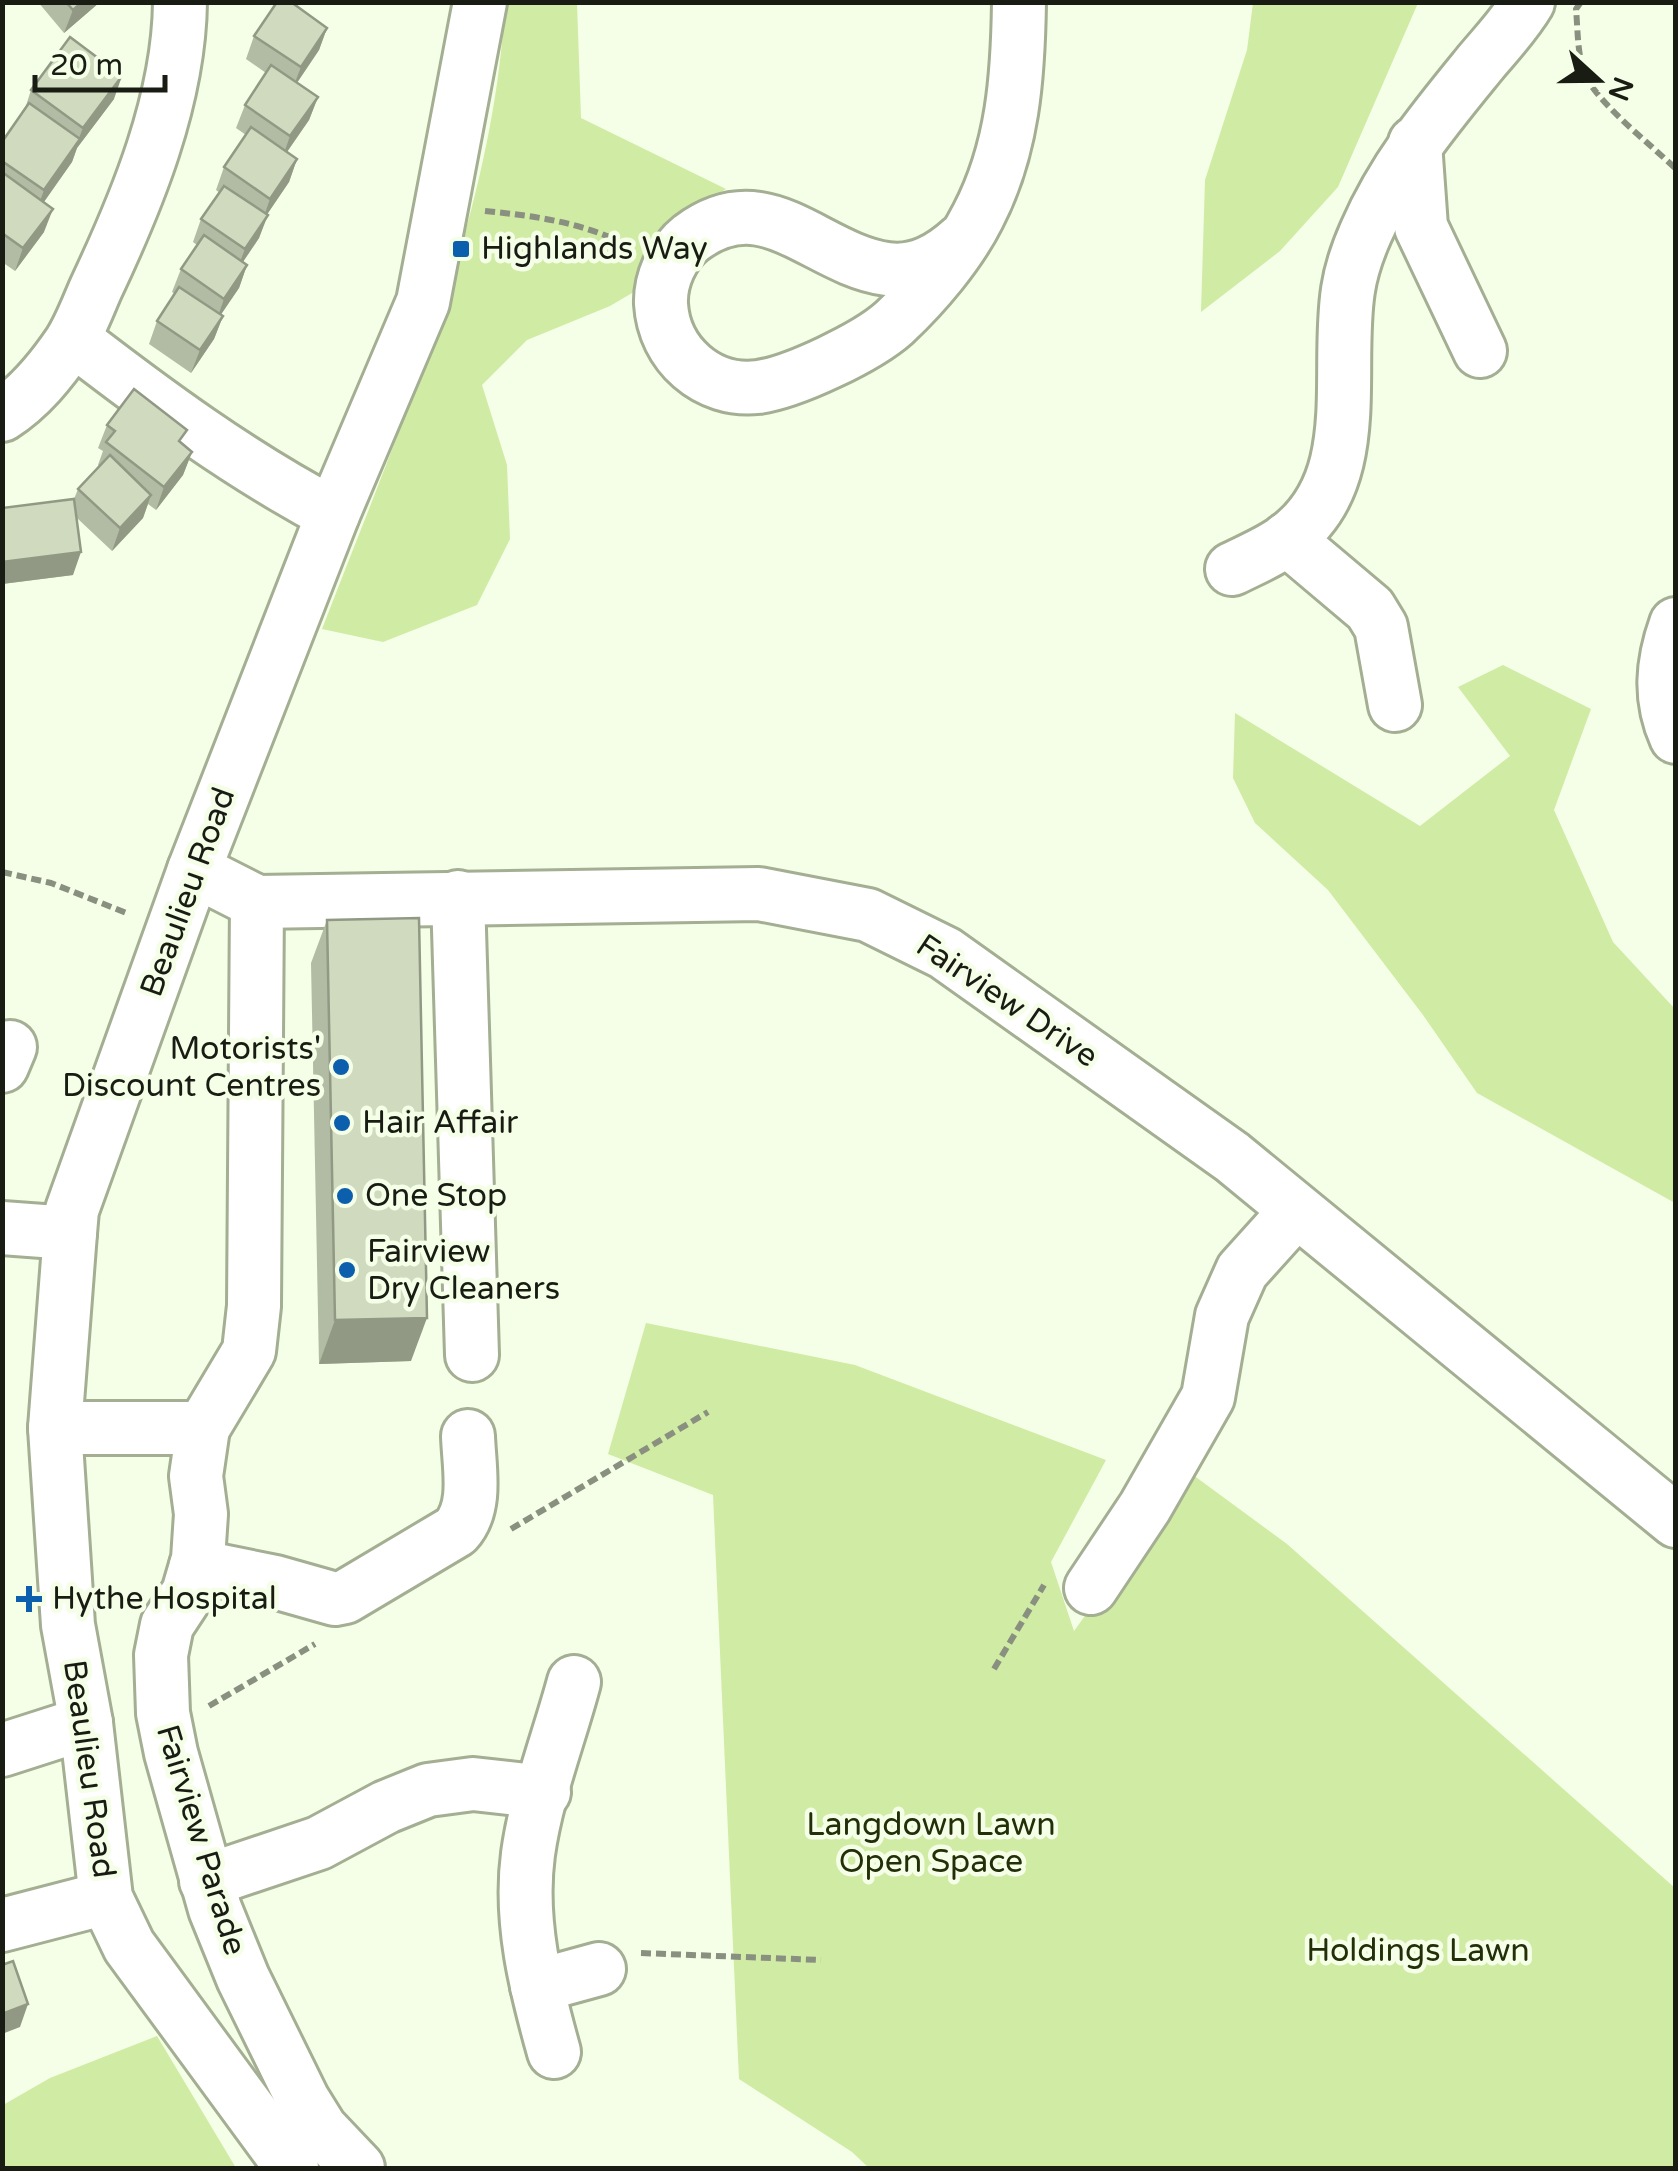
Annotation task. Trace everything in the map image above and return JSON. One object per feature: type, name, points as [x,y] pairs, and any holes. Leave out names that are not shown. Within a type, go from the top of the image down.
[{"type":"street","points":[[2,416],[47,375],[73,339],[142,183],[168,96],[180,2]]},
{"type":"street","name":"Beaulieu Road","points":[[292,2168],[130,1946],[106,1898],[86,1722],[68,1625],[56,1428],[70,1233],[72,1210],[194,870],[334,514],[423,302],[480,2]]},
{"type":"street","points":[[962,240],[929,263],[891,270],[850,258],[777,222],[756,217],[731,218],[708,225],[685,243],[668,266],[661,296],[662,318],[669,340],[692,369],[714,382],[740,388],[760,387],[852,351],[894,322],[962,240],[990,189],[1008,130],[1018,70],[1019,2]]},
{"type":"street","points":[[1232,569],[1288,540],[1308,520],[1333,472],[1345,405],[1346,305],[1356,258],[1380,201],[1415,143],[1528,2]]},
{"type":"street","points":[[1415,143],[1421,227],[1480,351]]},
{"type":"street","points":[[73,339],[147,396],[272,482],[334,514]]},
{"type":"street","points":[[1288,540],[1370,609],[1381,627],[1395,705]]},
{"type":"street","points":[[1676,624],[1664,668],[1663,690],[1676,737]]},
{"type":"street","name":"Fairview Drive","points":[[194,870],[256,902],[759,894],[868,916],[945,953],[1232,1157],[1676,1521]]},
{"type":"street","points":[[458,897],[472,1355]]},
{"type":"street","name":"Fairview Parade","points":[[256,902],[254,1306],[249,1351],[203,1428],[196,1476],[202,1514],[196,1566],[188,1592],[167,1625],[160,1677],[171,1752],[206,1880],[243,1978],[286,2070],[322,2129],[358,2168]]},
{"type":"street","points":[[1091,1588],[1145,1507],[1208,1397],[1222,1316],[1242,1271],[1296,1211]]},
{"type":"street","points":[[2,1228],[70,1233]]},
{"type":"street","points":[[56,1428],[203,1428]]},
{"type":"street","points":[[196,1566],[276,1582],[318,1596],[345,1597],[456,1531],[464,1522],[469,1508],[468,1436]]},
{"type":"street","points":[[554,2052],[537,1986],[526,1912],[526,1882],[531,1840],[574,1682]]},
{"type":"street","points":[[2,1750],[86,1722]]},
{"type":"street","points":[[206,1880],[319,1844],[386,1807],[428,1790],[473,1784],[544,1792]]},
{"type":"street","points":[[2,1925],[106,1898]]},
{"type":"street","points":[[537,1986],[600,1969]]},
{"type":"path","points":[[1581,2],[1576,9],[1587,78],[1599,95],[1676,169]]},
{"type":"path","points":[[441,208],[540,216],[578,225],[668,266]]},
{"type":"path","points":[[2,872],[51,883],[172,931]]},
{"type":"path","points":[[600,1969],[629,1953],[821,1960]]},
{"type":"green space","points":[[505,3],[577,3],[581,118],[726,189],[683,217],[644,286],[610,306],[527,340],[482,385],[507,465],[510,539],[477,605],[383,642],[322,629],[410,401],[462,243],[497,83]]},
{"type":"green space","points":[[1253,3],[1418,3],[1338,187],[1280,251],[1201,312],[1205,180],[1247,50]]},
{"type":"green space","points":[[1503,665],[1591,709],[1554,810],[1613,942],[1675,1009],[1675,1203],[1477,1093],[1328,890],[1255,823],[1233,778],[1235,713],[1420,826],[1510,756],[1458,687]]},
{"type":"green space","points":[[646,1323],[855,1365],[1106,1460],[1051,1562],[1074,1631],[1189,1472],[1287,1544],[1675,1888],[1675,2168],[869,2168],[852,2152],[739,2079],[713,1495],[608,1454]]},
{"type":"green space","points":[[157,2036],[236,2168],[3,2168],[3,2105],[50,2078]]},
{"type":"building","points":[[66,2],[82,2],[73,10]]},
{"type":"building","points":[[277,2],[291,2],[327,28],[301,67],[254,36]]},
{"type":"building","points":[[70,37],[122,76],[83,128],[31,90]]},
{"type":"building","points":[[271,65],[318,97],[290,136],[245,105]]},
{"type":"building","points":[[29,103],[80,139],[44,190],[2,161],[2,142]]},
{"type":"building","points":[[251,127],[297,159],[270,199],[224,167]]},
{"type":"building","points":[[2,172],[53,209],[23,248],[2,233]]},
{"type":"building","points":[[224,186],[268,215],[245,249],[201,219]]},
{"type":"building","points":[[204,235],[247,265],[224,299],[181,269]]},
{"type":"building","points":[[179,287],[223,316],[200,350],[157,321]]},
{"type":"building","points":[[134,389],[187,430],[179,441],[192,452],[164,487],[106,442],[115,431],[107,425]]},
{"type":"building","points":[[110,455],[151,495],[120,528],[78,489]]},
{"type":"building","points":[[74,499],[81,552],[2,562],[2,508]]},
{"type":"building","points":[[419,918],[427,1318],[335,1320],[327,920]]},
{"type":"building","points":[[13,1961],[28,2004],[2,2014],[2,1965]]},
{"type":"place","name":"Highlands Way","points":[[461,249]]},
{"type":"place","name":"Motorists' Discount Centres","points":[[341,1067]]},
{"type":"place","name":"Hair Affair","points":[[342,1123]]},
{"type":"place","name":"One Stop","points":[[345,1196]]},
{"type":"place","name":"Fairview Dry Cleaners","points":[[347,1270]]},
{"type":"place","name":"Hythe Hospital","points":[[29,1599]]},
{"type":"park label","name":"Langdown Lawn Open Space","points":[[931,1844]]},
{"type":"park label","name":"Holdings Lawn","points":[[1418,1951]]}]
